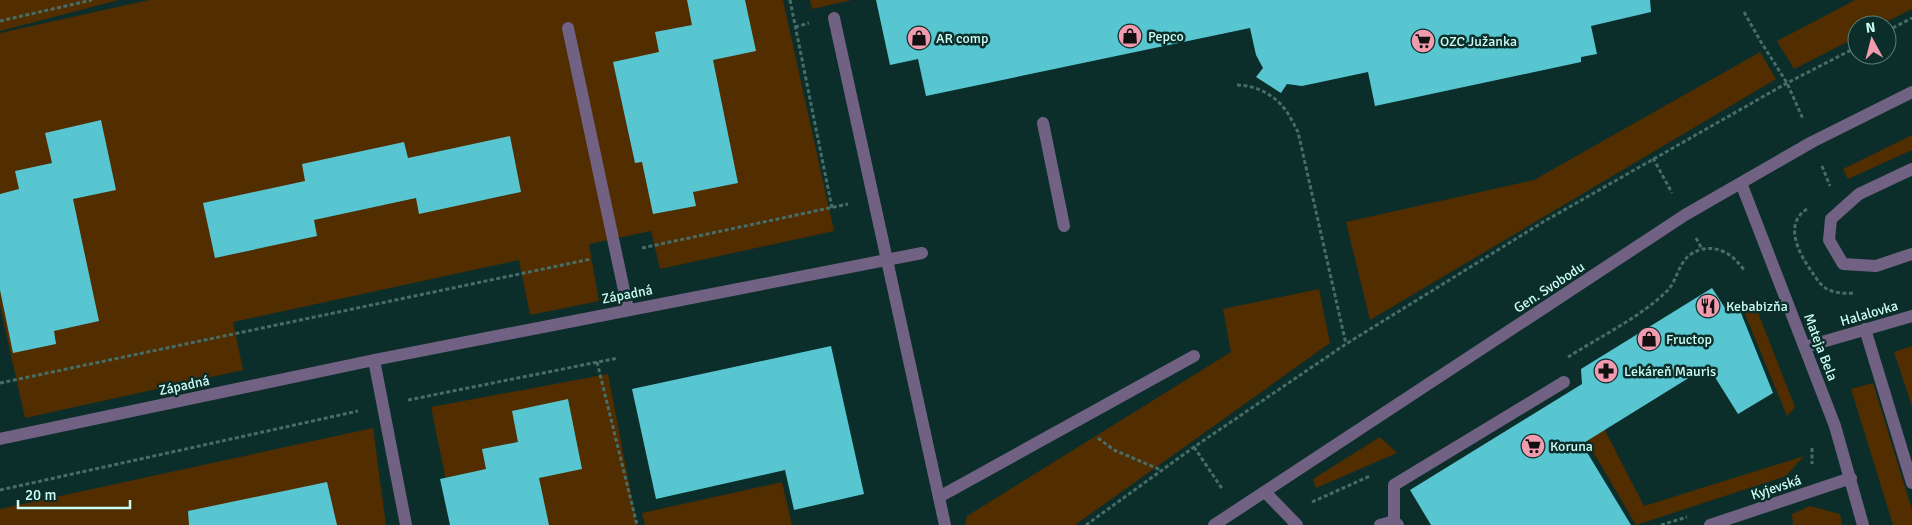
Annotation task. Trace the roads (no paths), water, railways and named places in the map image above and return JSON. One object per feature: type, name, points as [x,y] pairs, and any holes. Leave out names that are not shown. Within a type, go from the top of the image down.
[{"type":"street","points":[[834,18],[945,525]]},
{"type":"street","points":[[568,28],[628,309]]},
{"type":"street","name":"Gen. Svobodu","points":[[1214,525],[1684,215],[1812,142],[1912,92]]},
{"type":"street","points":[[1043,123],[1064,226]]},
{"type":"street","points":[[1912,169],[1859,194],[1831,219],[1830,240],[1843,264],[1876,266],[1912,254]]},
{"type":"street","name":"Mateja Bela","points":[[1740,183],[1835,426],[1864,525]]},
{"type":"street","name":"Západná","points":[[0,439],[374,360],[922,253]]},
{"type":"street","name":"Halalovka","points":[[1805,347],[1912,316]]},
{"type":"street","points":[[1865,329],[1912,483]]},
{"type":"street","points":[[939,497],[1194,356]]},
{"type":"street","points":[[374,360],[406,525]]},
{"type":"street","points":[[1380,525],[1396,523],[1394,486],[1564,382]]},
{"type":"street","name":"Kyjevská","points":[[1710,525],[1851,478]]},
{"type":"street","points":[[1265,492],[1294,522]]},
{"type":"place","name":"Pepco","points":[[1130,36]]},
{"type":"place","name":"AR comp","points":[[919,38]]},
{"type":"place","name":"OZC Južanka","points":[[1423,41]]},
{"type":"place","name":"Kebabizňa","points":[[1708,306]]},
{"type":"place","name":"Fructop","points":[[1649,339]]},
{"type":"place","name":"Lekáreň Mauris","points":[[1606,371]]},
{"type":"place","name":"Koruna","points":[[1533,446]]}]
